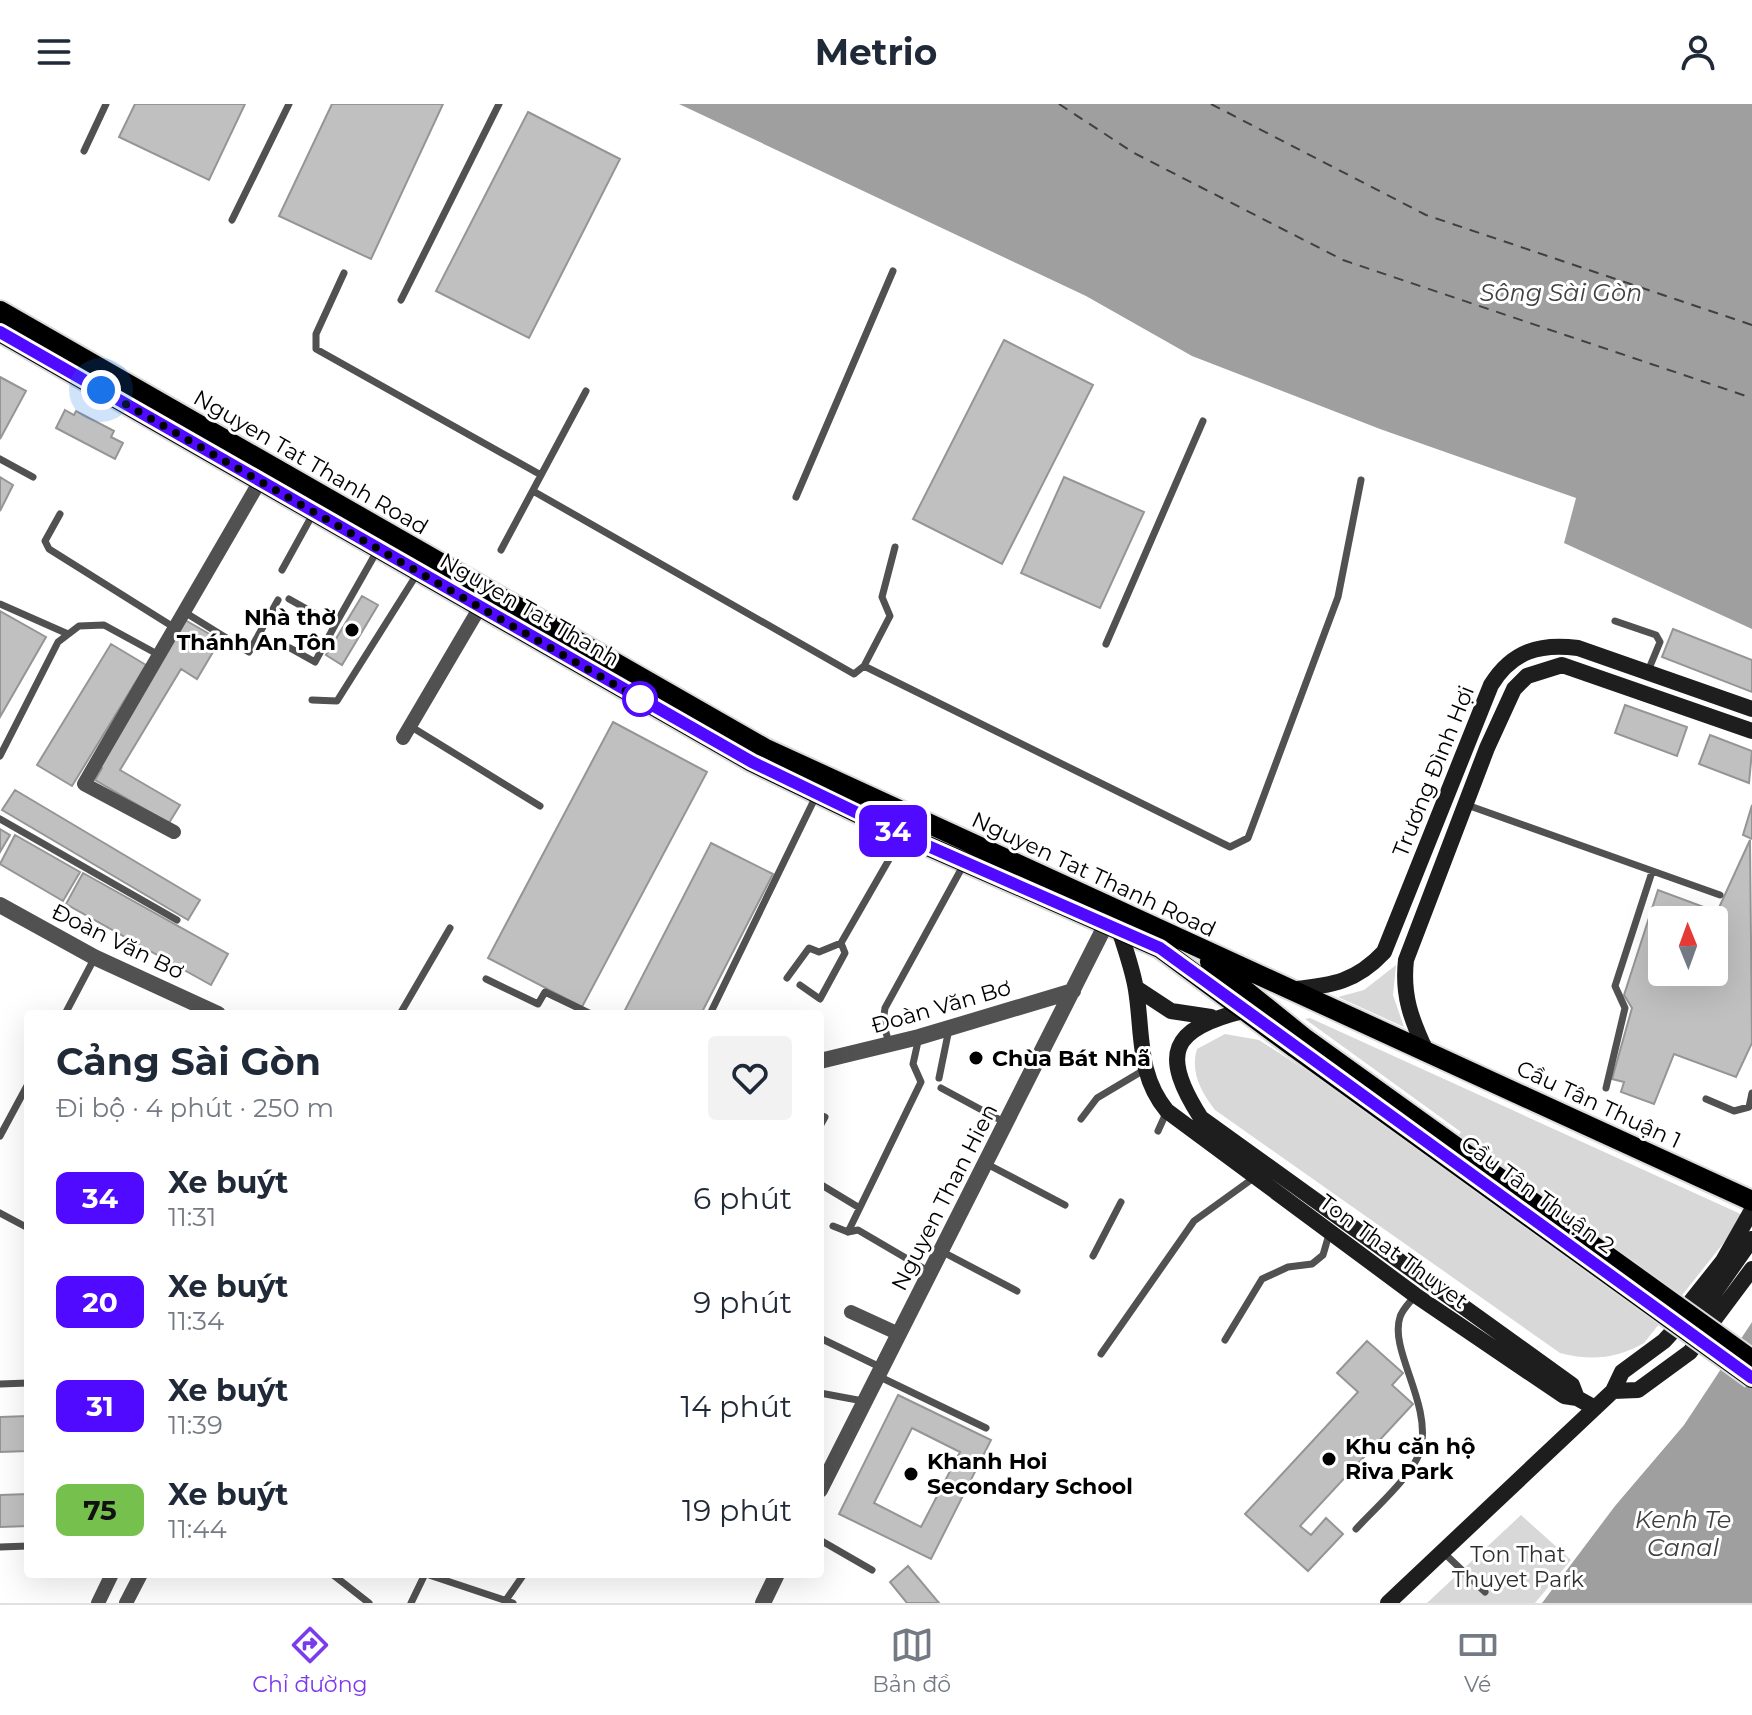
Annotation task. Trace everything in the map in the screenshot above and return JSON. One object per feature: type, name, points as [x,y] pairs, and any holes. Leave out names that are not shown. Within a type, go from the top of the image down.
[{"type":"main road","name":"Nguyen Tat Thanh Road","points":[[0,311],[764,748],[1426,1051]]},
{"type":"main road","name":"Nguyen Tat Thanh","points":[[0,332],[172,440],[260,481],[700,733],[903,835],[1160,948],[1243,1011],[1299,1042]]},
{"type":"main road","name":"Trương Đình Hợi","points":[[1288,990],[1332,984],[1365,971],[1384,952],[1491,685],[1501,668],[1514,658],[1552,645],[1578,648],[1752,709]]},
{"type":"main road","name":"Trương Đình Hợi","points":[[1426,1051],[1407,1010],[1403,985],[1406,960],[1465,804],[1514,689],[1527,676],[1543,668],[1562,665],[1752,731]]},
{"type":"main road","points":[[1450,781],[1465,804]]},
{"type":"main road","points":[[1113,927],[1136,988],[1144,1070],[1155,1096],[1167,1111]]},
{"type":"main road","points":[[1185,942],[1299,1042]]},
{"type":"main road","points":[[1136,988],[1171,1011],[1216,1017],[1243,1011]]},
{"type":"main road","name":"Ton That Thuyet","points":[[1216,1017],[1191,1029],[1177,1053],[1182,1080],[1201,1118],[1415,1295],[1564,1396],[1577,1398],[1595,1408]]},
{"type":"main road","name":"Cầu Tân Thuận 2","points":[[1299,1042],[1752,1360]]},
{"type":"main road","name":"Cầu Tân Thuận 2","points":[[1299,1042],[1752,1378]]},
{"type":"main road","name":"Cầu Tân Thuận 1","points":[[1426,1051],[1752,1201]]},
{"type":"main road","name":"Ton That Thuyet","points":[[1167,1111],[1255,1177],[1572,1385],[1577,1398]]},
{"type":"main road","points":[[1686,1317],[1692,1300],[1723,1261],[1752,1210]]},
{"type":"main road","points":[[1388,1603],[1613,1391],[1622,1372],[1664,1341],[1686,1317],[1703,1309],[1752,1239]]},
{"type":"main road","points":[[1613,1391],[1638,1390],[1690,1352],[1752,1269]]},
{"type":"street","points":[[174,832],[84,784],[177,629],[260,481]]},
{"type":"street","points":[[406,732],[480,607]]},
{"type":"street","name":"Đoàn Văn Bơ","points":[[0,905],[94,957],[206,1010]]},
{"type":"street","name":"Nguyen Than Hien","points":[[825,1467],[865,1401],[1073,991],[1113,927]]},
{"type":"street","name":"Đoàn Văn Bơ","points":[[824,1060],[919,1037],[1073,991]]},
{"type":"street","points":[[851,1312],[899,1334]]},
{"type":"street","points":[[98,1603],[110,1578]]},
{"type":"street","points":[[126,1603],[139,1578]]},
{"type":"street","points":[[763,1603],[775,1578]]},
{"type":"lane","points":[[84,151],[106,104]]},
{"type":"lane","points":[[232,220],[289,104]]},
{"type":"lane","points":[[401,300],[499,104]]},
{"type":"lane","points":[[796,497],[893,271]]},
{"type":"lane","points":[[344,273],[316,334],[316,349],[541,475]]},
{"type":"lane","points":[[501,550],[586,391]]},
{"type":"lane","points":[[1106,644],[1203,421]]},
{"type":"lane","points":[[0,459],[33,477]]},
{"type":"lane","points":[[864,666],[1230,847],[1248,838],[1338,597],[1361,480]]},
{"type":"lane","points":[[533,491],[854,674],[864,666],[890,616],[882,597],[895,547]]},
{"type":"lane","points":[[282,570],[314,512]]},
{"type":"lane","points":[[60,514],[45,541],[49,549],[177,629]]},
{"type":"lane","points":[[290,648],[315,662],[378,549]]},
{"type":"lane","points":[[312,700],[337,701],[418,572]]},
{"type":"lane","points":[[289,599],[335,625]]},
{"type":"lane","points":[[186,613],[249,652],[278,600]]},
{"type":"lane","points":[[0,604],[68,634]]},
{"type":"lane","points":[[1615,621],[1656,635],[1660,642],[1648,671]]},
{"type":"lane","points":[[0,756],[58,642],[79,626],[104,625],[161,656]]},
{"type":"lane","points":[[406,732],[540,806]]},
{"type":"lane","points":[[712,1010],[817,794]]},
{"type":"lane","points":[[1465,804],[1720,895]]},
{"type":"lane","points":[[0,819],[177,920]]},
{"type":"lane","points":[[787,978],[809,948],[819,952],[841,943],[903,835]]},
{"type":"lane","points":[[889,1044],[883,1022],[885,1008],[965,862]]},
{"type":"lane","points":[[1606,1088],[1625,1008],[1615,986],[1652,872]]},
{"type":"lane","points":[[402,1010],[450,928]]},
{"type":"lane","points":[[800,985],[820,999],[845,953],[841,943]]},
{"type":"lane","points":[[67,1010],[94,957]]},
{"type":"lane","points":[[486,979],[538,1004]]},
{"type":"lane","points":[[535,1010],[545,992],[583,1010]]},
{"type":"lane","points":[[939,1078],[950,1027]]},
{"type":"lane","points":[[848,1232],[921,1082],[913,1064],[919,1037]]},
{"type":"lane","points":[[1081,1119],[1097,1098],[1144,1070]]},
{"type":"lane","points":[[941,1088],[1006,1123]]},
{"type":"lane","points":[[0,1136],[24,1091]]},
{"type":"lane","points":[[1706,1099],[1734,1111],[1749,1107],[1752,1093]]},
{"type":"lane","points":[[1158,1131],[1167,1111]]},
{"type":"lane","points":[[985,1163],[1065,1205]]},
{"type":"lane","points":[[1101,1354],[1194,1221],[1255,1177]]},
{"type":"lane","points":[[824,1186],[858,1207]]},
{"type":"lane","points":[[1093,1256],[1121,1202]]},
{"type":"lane","points":[[0,1213],[24,1226]]},
{"type":"lane","points":[[833,1226],[848,1232],[858,1230],[930,1272]]},
{"type":"lane","points":[[1225,1340],[1262,1279],[1288,1267],[1312,1264],[1323,1255],[1334,1226]]},
{"type":"lane","points":[[941,1251],[1017,1291]]},
{"type":"lane","points":[[1356,1529],[1413,1466],[1420,1450],[1423,1423],[1419,1400],[1399,1342],[1400,1317],[1415,1295]]},
{"type":"lane","points":[[824,1340],[986,1428]]},
{"type":"lane","points":[[0,1384],[24,1383]]},
{"type":"lane","points":[[824,1394],[865,1401]]},
{"type":"lane","points":[[824,1542],[872,1570]]},
{"type":"lane","points":[[0,1547],[24,1546]]},
{"type":"lane","points":[[1444,1553],[1485,1592]]},
{"type":"lane","points":[[337,1578],[369,1603]]},
{"type":"lane","points":[[411,1603],[423,1578]]},
{"type":"lane","points":[[437,1578],[510,1602],[522,1578]]},
{"type":"green space","points":[[1396,965],[1393,995],[1404,1027],[1338,997],[1364,990]]},
{"type":"green space","points":[[1310,1018],[1745,1216],[1644,1343],[1603,1357],[1560,1353],[1215,1110],[1198,1081],[1195,1066],[1197,1049],[1225,1034],[1259,1040],[1366,1109],[1440,1162],[1461,1132],[1305,1019]]},
{"type":"green space","name":"Ton That Thuyet Park","points":[[1521,1515],[1571,1560],[1535,1603],[1427,1603]]},
{"type":"water","name":"Sông Sài Gòn","points":[[679,104],[1752,104],[1752,629],[1564,543],[1576,498],[1380,429],[1192,356],[1086,296]]},
{"type":"water","name":"Kenh Te Canal","points":[[1752,1322],[1752,1603],[1542,1603],[1615,1506],[1684,1425]]},
{"type":"building","points":[[135,104],[245,104],[209,180],[119,137]]},
{"type":"building","points":[[332,104],[443,104],[371,259],[279,216]]},
{"type":"building","points":[[528,112],[620,159],[529,338],[436,291]]},
{"type":"building","points":[[1004,340],[1093,385],[1002,564],[913,519]]},
{"type":"building","points":[[0,377],[26,391],[0,439]]},
{"type":"building","points":[[65,410],[74,415],[76,411],[114,431],[111,437],[123,443],[115,459],[56,428]]},
{"type":"building","points":[[0,477],[13,485],[0,511]]},
{"type":"building","points":[[1064,477],[1144,512],[1100,608],[1021,573]]},
{"type":"building","name":"Nhà thờ Thánh An Tôn","points":[[362,596],[378,605],[342,665],[326,655]]},
{"type":"building","points":[[0,611],[46,637],[0,717]]},
{"type":"building","points":[[185,620],[220,640],[197,679],[181,669],[120,770],[180,805],[169,823],[95,780],[102,768],[98,765]]},
{"type":"building","points":[[1673,629],[1752,660],[1752,692],[1662,657]]},
{"type":"building","points":[[111,644],[146,665],[72,786],[37,765]]},
{"type":"building","points":[[1625,705],[1687,727],[1677,756],[1615,733]]},
{"type":"building","points":[[613,722],[707,772],[582,1007],[488,958]]},
{"type":"building","points":[[1710,735],[1752,751],[1749,783],[1699,764]]},
{"type":"building","points":[[15,790],[200,900],[188,920],[2,810]]},
{"type":"building","points":[[1752,805],[1752,839],[1743,835]]},
{"type":"building","points":[[0,829],[10,835],[0,852]]},
{"type":"building","points":[[15,835],[80,872],[63,901],[0,864]]},
{"type":"building","points":[[1750,840],[1752,1043],[1736,1077],[1674,1054],[1654,1104],[1621,1092],[1624,1082],[1612,1079],[1632,1008],[1624,995],[1648,921],[1648,986],[1728,986],[1728,906],[1720,906]]},
{"type":"building","points":[[711,843],[773,874],[703,1010],[625,1010]]},
{"type":"building","points":[[83,873],[228,954],[211,985],[66,904]]},
{"type":"building","points":[[1658,890],[1701,906],[1653,906]]},
{"type":"building","name":"Khu căn hộ Riva Park","points":[[1367,1341],[1403,1373],[1392,1385],[1413,1404],[1300,1526],[1311,1535],[1326,1518],[1343,1534],[1308,1571],[1245,1514],[1358,1392],[1337,1373]]},
{"type":"building","points":[[898,1395],[991,1440],[931,1559],[839,1514]],"holes":[[[912,1428],[960,1452],[921,1527],[874,1503]]]},
{"type":"building","points":[[24,1416],[24,1451],[0,1452],[0,1417]]},
{"type":"building","points":[[24,1494],[24,1526],[0,1527],[0,1495]]},
{"type":"building","points":[[908,1566],[939,1603],[907,1603],[890,1582]]},
{"type":"ferry route","points":[[1059,104],[1134,153],[1343,260],[1752,398]]},
{"type":"ferry route","points":[[1211,104],[1426,215],[1752,325]]},
{"type":"bus line","name":"34","points":[[0,332],[752,762],[903,835],[1160,948],[1752,1378]]},
{"type":"place","name":"Nhà thờ Thánh An Tôn","points":[[352,630]]},
{"type":"place","name":"Chùa Bát Nhã","points":[[976,1058]]},
{"type":"place","name":"Khu căn hộ Riva Park","points":[[1329,1459]]},
{"type":"place","name":"Khanh Hoi Secondary School","points":[[911,1474]]},
{"type":"route","points":[[101,390],[645,702],[640,699]]}]
